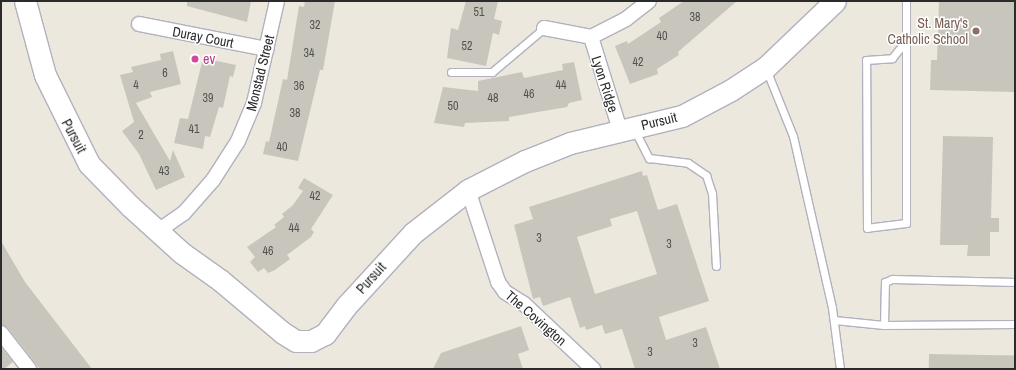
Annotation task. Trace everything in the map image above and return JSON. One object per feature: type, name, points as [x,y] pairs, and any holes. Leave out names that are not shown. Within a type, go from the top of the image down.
[{"type":"street","name":"Pursuit","points":[[24,1],[45,75],[89,164],[158,231],[283,333],[296,341],[311,341],[325,334],[346,305],[413,233],[468,190],[526,160],[570,143],[682,116],[731,90],[766,67],[835,1]]},
{"type":"street","name":"Monstad Street","points":[[158,231],[184,213],[212,180],[238,141],[254,104],[277,1]]},
{"type":"street","name":"Lyon Ridge","points":[[544,28],[590,37],[626,19],[649,1]]},
{"type":"street","name":"Duray Court","points":[[139,24],[267,49]]},
{"type":"street","name":"Lyon Ridge","points":[[590,37],[627,129]]},
{"type":"street","name":"The Covington","points":[[468,190],[498,282],[505,292],[524,304],[593,369]]},
{"type":"street","points":[[1,333],[29,369]]},
{"type":"lane","points":[[906,1],[906,41],[906,224],[867,228],[866,60],[892,58],[906,41]]},
{"type":"lane","points":[[451,72],[492,72],[544,28]]},
{"type":"lane","points":[[766,67],[793,136],[834,320],[840,369]]},
{"type":"lane","points":[[627,129],[649,158],[688,163],[706,175],[712,192],[716,266]]},
{"type":"lane","points":[[884,325],[885,282],[892,278],[1015,282]]},
{"type":"lane","points":[[834,320],[884,325],[1015,324]]},
{"type":"building","points":[[187,1],[251,1],[247,22],[187,6]]},
{"type":"building","points":[[305,1],[335,1],[323,70],[320,70],[298,161],[263,154],[266,141],[269,142],[283,79],[287,80],[299,6],[304,7]]},
{"type":"building","points":[[466,1],[498,1],[494,19],[502,21],[499,35],[493,33],[486,66],[447,58],[451,28],[458,30]]},
{"type":"building","points":[[684,1],[737,1],[678,52],[679,55],[657,69],[658,74],[630,84],[615,46],[627,41],[628,44],[661,22],[659,18]]},
{"type":"building","name":"St. Mary's Catholic School","points":[[939,1],[1015,1],[1015,92],[930,90],[931,60],[937,60]]},
{"type":"building","points":[[173,51],[181,84],[150,92],[152,97],[136,103],[170,161],[173,150],[185,177],[156,190],[139,154],[122,131],[134,122],[120,75],[133,72],[131,67],[161,60],[160,54]]},
{"type":"building","points":[[203,58],[236,65],[233,77],[230,76],[223,108],[219,107],[210,137],[205,136],[203,149],[174,143],[180,118],[188,119]]},
{"type":"building","points":[[574,62],[582,100],[569,103],[567,107],[509,117],[509,121],[465,123],[464,127],[434,123],[443,87],[478,91],[478,81],[522,72],[524,78],[563,70],[562,64]]},
{"type":"building","points":[[943,136],[993,137],[991,218],[999,218],[999,232],[990,232],[990,256],[967,256],[968,245],[940,245]]},
{"type":"building","points":[[642,171],[643,176],[647,175],[658,210],[677,204],[709,301],[659,317],[666,340],[706,327],[720,369],[635,369],[622,329],[605,334],[602,325],[586,330],[585,326],[580,328],[570,297],[543,306],[540,297],[533,299],[514,225],[533,219],[529,207]],"holes":[[[637,211],[657,274],[595,294],[577,237],[612,226],[610,219]]]},
{"type":"building","points":[[304,178],[333,195],[311,229],[314,232],[311,237],[287,255],[290,259],[275,270],[268,273],[264,268],[258,272],[250,262],[255,257],[247,247],[276,227],[274,225],[284,217],[282,214],[293,205],[303,191],[298,188]]},
{"type":"building","points":[[1,241],[25,282],[92,369],[40,369],[8,328],[1,325]]},
{"type":"building","points":[[521,326],[529,350],[518,354],[523,369],[433,369],[441,353]]},
{"type":"building","points":[[1,347],[13,362],[4,369],[1,369]]},
{"type":"building","points":[[929,354],[1015,356],[1015,369],[929,369]]},
{"type":"place","name":"St. Mary's Catholic School","points":[[976,31]]},
{"type":"place","name":"ev","points":[[195,59]]}]
